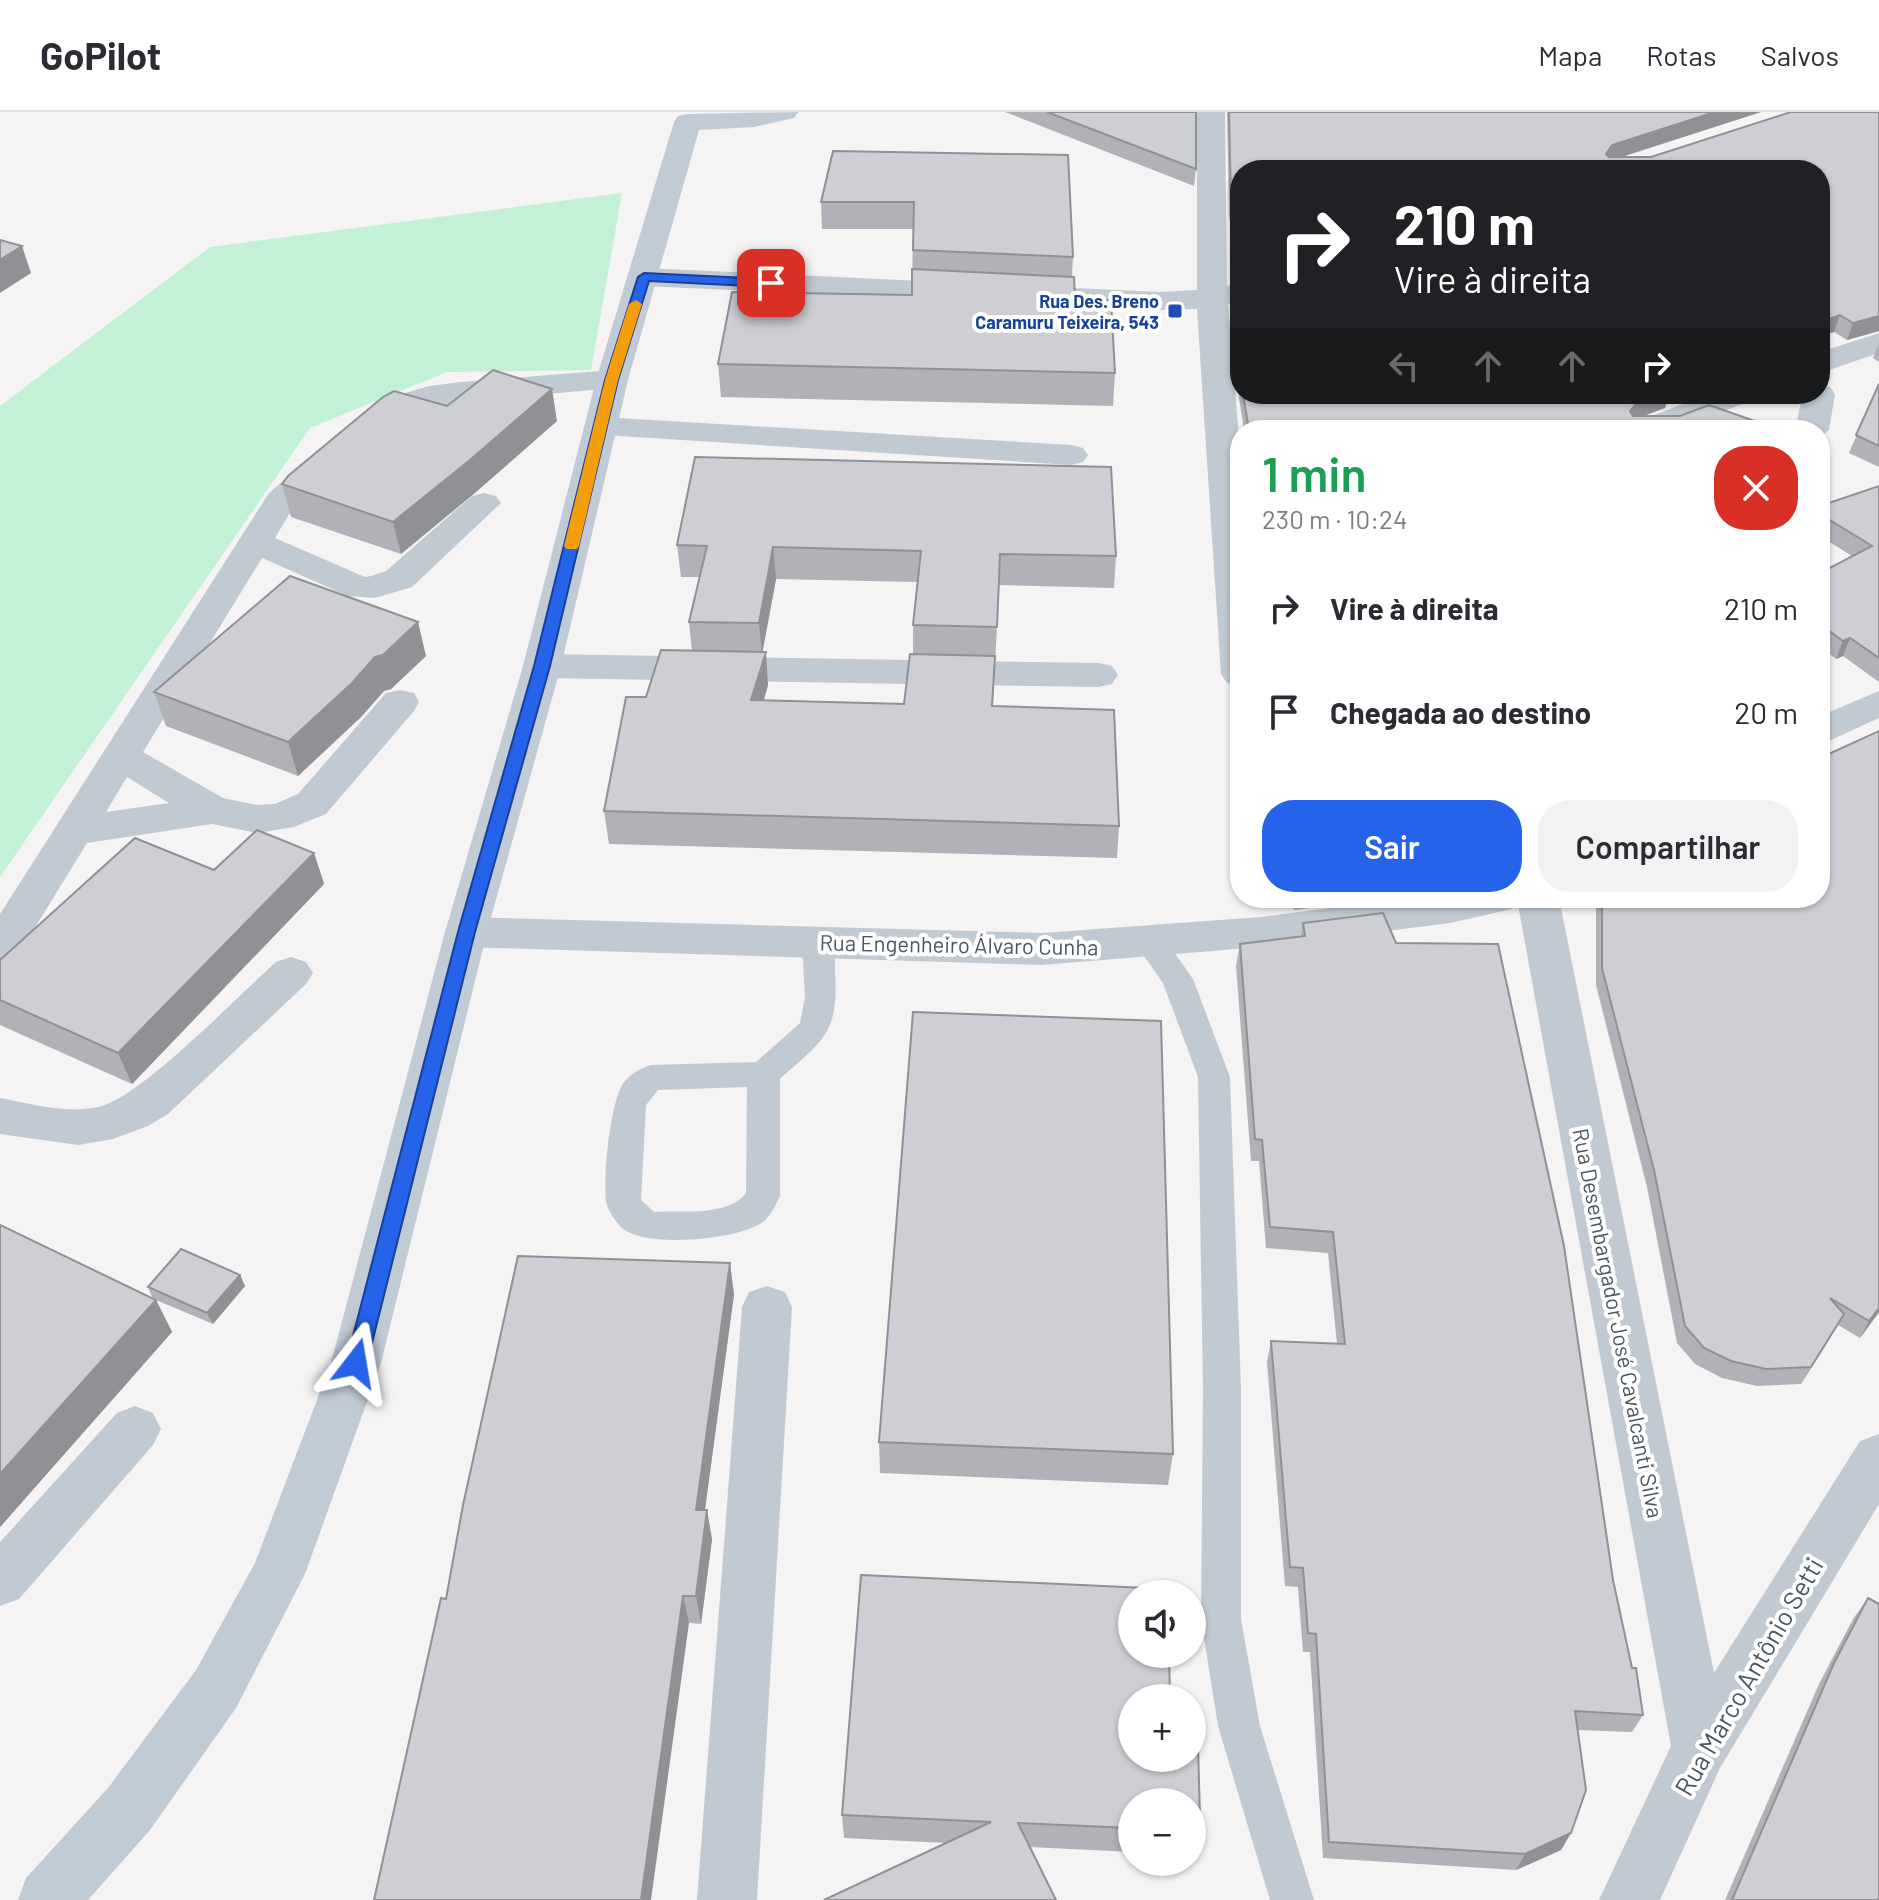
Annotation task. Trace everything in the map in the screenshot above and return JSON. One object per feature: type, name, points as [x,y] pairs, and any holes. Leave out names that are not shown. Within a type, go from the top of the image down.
[{"type":"street","points":[[48,1900],[129,1809],[216,1689],[278,1574],[356,1363],[466,932],[542,666],[612,380],[688,117],[754,119],[784,112]]},
{"type":"street","points":[[1211,112],[1226,295],[1230,420]]},
{"type":"street","points":[[644,277],[1089,299],[1226,295]]},
{"type":"street","points":[[1830,372],[1879,342]]},
{"type":"street","points":[[0,949],[281,500],[376,419],[404,404],[450,393],[612,380]]},
{"type":"street","points":[[1671,420],[1713,404]]},
{"type":"street","points":[[601,427],[1071,455]]},
{"type":"street","points":[[254,542],[361,588],[375,587],[399,579],[484,503]]},
{"type":"street","points":[[542,666],[1099,675]]},
{"type":"street","points":[[121,756],[212,810],[257,819],[280,817],[312,804],[400,702]]},
{"type":"street","points":[[1830,727],[1879,703]]},
{"type":"street","points":[[75,831],[212,810]]},
{"type":"street","name":"Rua Engenheiro Álvaro Cunha","points":[[466,932],[1042,949],[1151,943],[1259,915],[1450,908]]},
{"type":"street","name":"Rua Desembargador José Cavalcanti Silva","points":[[1540,908],[1700,1748]]},
{"type":"street","points":[[0,1116],[76,1129],[108,1124],[130,1116],[152,1101],[291,973]]},
{"type":"street","points":[[727,1900],[767,1307]]},
{"type":"street","points":[[0,1581],[135,1429]]},
{"type":"street","name":"Rua Marco Antônio Setti","points":[[1629,1900],[1700,1748],[1879,1457]]},
{"type":"lane","points":[[764,1074],[763,1196],[751,1212],[723,1222],[652,1226],[635,1219],[623,1203],[629,1105],[636,1090],[651,1078],[764,1074],[815,1028],[821,997],[818,943]]},
{"type":"lane","points":[[1151,943],[1177,979],[1214,1077],[1222,1390],[1221,1619],[1239,1726],[1284,1882],[1292,1900]]},
{"type":"green space","points":[[622,193],[591,370],[447,372],[310,428],[0,877],[0,406],[210,247]]},
{"type":"building","points":[[1047,112],[1196,112],[1196,169]]},
{"type":"building","points":[[1229,112],[1715,112],[1612,145],[1606,154],[1609,157],[1651,157],[1791,112],[1879,112],[1879,316],[1853,323],[1840,315],[1830,318],[1830,160],[1230,160]]},
{"type":"building","points":[[833,151],[1068,155],[1073,257],[913,250],[914,202],[821,202]]},
{"type":"building","points":[[0,240],[22,246],[0,260]]},
{"type":"building","points":[[912,269],[1074,277],[1075,299],[1111,300],[1115,373],[718,364],[732,292],[912,295]]},
{"type":"building","points":[[493,370],[552,389],[393,522],[282,484],[383,397],[394,391],[447,406]]},
{"type":"building","points":[[1879,384],[1879,446],[1856,435]]},
{"type":"building","points":[[1245,404],[1636,404],[1630,411],[1633,416],[1680,416],[1709,405],[1752,420],[1247,420]]},
{"type":"building","points":[[695,457],[1111,467],[1116,556],[1000,554],[997,627],[913,625],[921,551],[773,547],[759,623],[689,622],[707,546],[677,545]]},
{"type":"building","points":[[1879,486],[1879,658],[1850,638],[1843,641],[1830,631],[1830,568],[1872,546],[1830,520],[1830,503]]},
{"type":"building","points":[[290,576],[418,622],[383,655],[375,657],[352,683],[288,742],[154,692]]},
{"type":"building","points":[[661,650],[766,652],[751,700],[904,704],[910,654],[995,656],[992,706],[1114,710],[1119,826],[604,811],[626,697],[646,697]]},
{"type":"building","points":[[1879,731],[1879,1308],[1869,1321],[1830,1298],[1844,1314],[1811,1367],[1766,1369],[1731,1361],[1704,1348],[1685,1326],[1654,1170],[1602,968],[1602,908],[1830,908],[1830,753]]},
{"type":"building","points":[[257,830],[314,853],[118,1053],[0,1000],[0,960],[135,838],[214,870]]},
{"type":"building","points":[[1383,913],[1396,943],[1498,944],[1564,1246],[1613,1580],[1632,1668],[1636,1668],[1643,1715],[1575,1711],[1586,1790],[1571,1833],[1525,1854],[1329,1842],[1316,1634],[1308,1633],[1303,1568],[1290,1567],[1271,1341],[1345,1344],[1333,1232],[1270,1227],[1262,1140],[1255,1139],[1240,944],[1305,936],[1303,923]]},
{"type":"building","points":[[913,1012],[1161,1021],[1173,1454],[879,1442]]},
{"type":"building","points":[[0,1225],[156,1300],[0,1474]]},
{"type":"building","points":[[181,1249],[240,1275],[207,1313],[148,1287]]},
{"type":"building","points":[[518,1256],[730,1263],[696,1510],[707,1510],[696,1596],[683,1596],[641,1900],[374,1900],[441,1598],[446,1599],[463,1505]]},
{"type":"building","points":[[861,1575],[1118,1587],[1118,1668],[1169,1668],[1170,1684],[1118,1684],[1118,1772],[1199,1772],[1199,1788],[1118,1788],[1118,1827],[1018,1823],[1056,1900],[824,1900],[991,1822],[842,1815]]},
{"type":"building","points":[[1868,1598],[1879,1604],[1879,1900],[1732,1900],[1834,1663]]},
{"type":"slow traffic","points":[[572,546],[612,380],[636,304]]},
{"type":"place","name":"Rua Des. Breno Caramuru Teixeira, 543","points":[[1175,311]]},
{"type":"route","points":[[356,1363],[466,932],[542,666],[612,380],[644,277],[771,283]]}]
